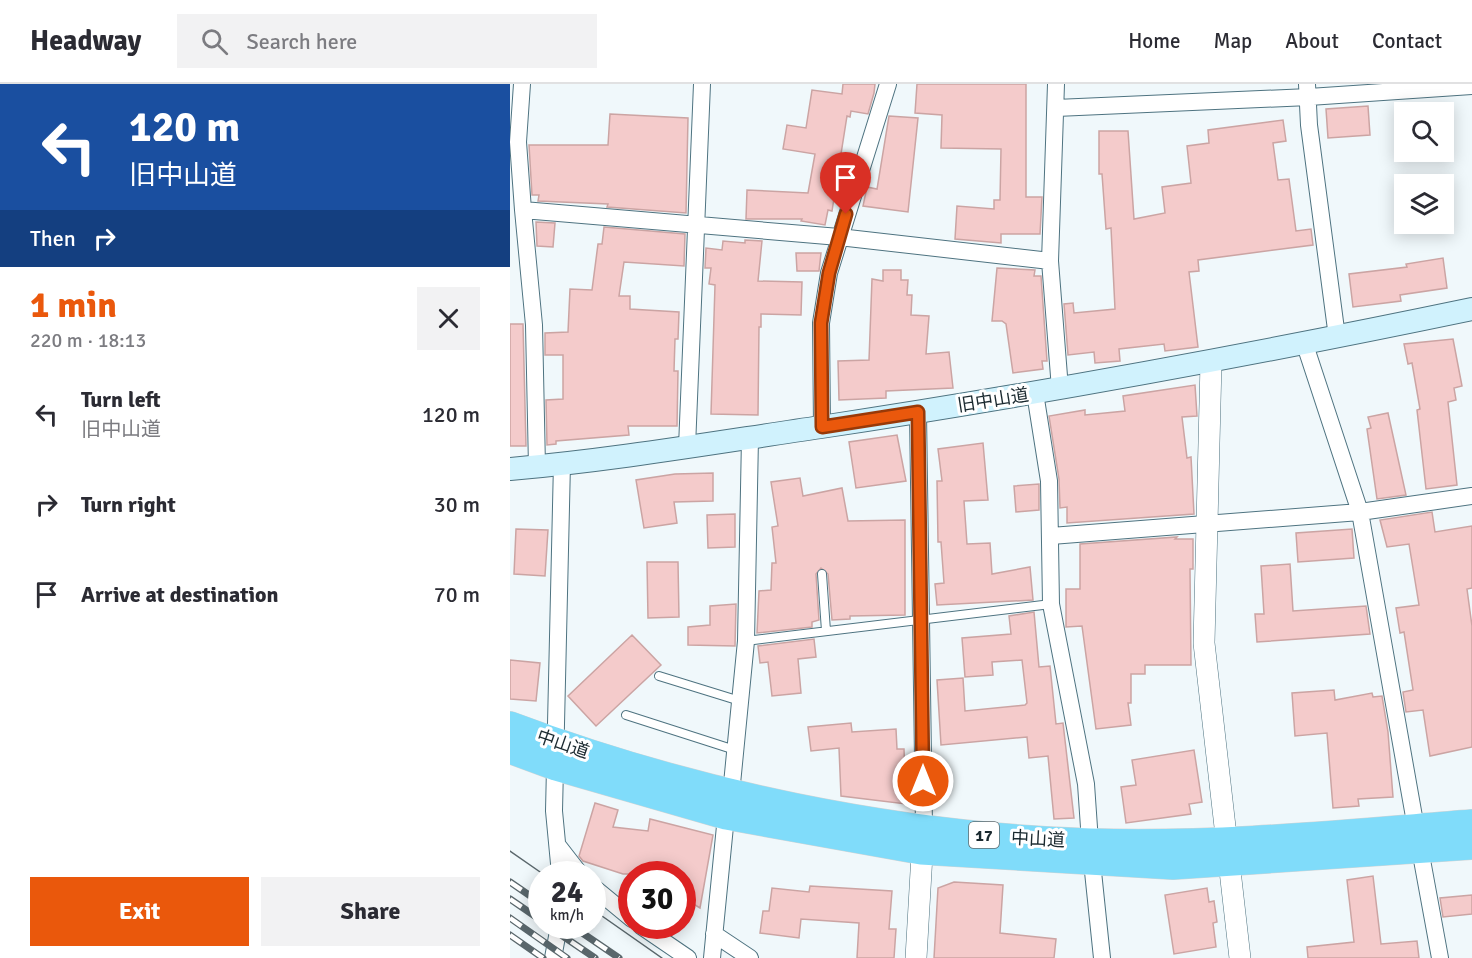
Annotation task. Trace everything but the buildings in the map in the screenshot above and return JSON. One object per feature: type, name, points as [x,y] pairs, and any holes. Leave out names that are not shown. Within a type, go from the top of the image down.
[{"type":"highway","name":"中山道","points":[[510,725],[556,755]]},
{"type":"highway","name":"中山道","points":[[510,750],[556,755],[648,772],[728,805],[922,839],[1003,837],[1091,852],[1228,852],[1418,838],[1472,823]]},
{"type":"highway","name":"中山道","points":[[1418,838],[1472,846]]},
{"type":"main road","name":"旧中山道","points":[[510,469],[750,438],[1060,389],[1305,345],[1472,309]]},
{"type":"street","points":[[522,84],[518,142],[534,325],[537,466]]},
{"type":"street","points":[[687,447],[702,84]]},
{"type":"street","points":[[822,427],[821,323],[829,273],[888,84]]},
{"type":"street","points":[[1056,84],[1050,261],[1060,389]]},
{"type":"street","points":[[1056,108],[1308,91],[1472,86]]},
{"type":"street","points":[[1308,91],[1309,125],[1337,337]]},
{"type":"street","points":[[523,210],[839,237],[1050,261]]},
{"type":"street","points":[[1305,345],[1360,512],[1440,958]]},
{"type":"street","points":[[1211,363],[1204,643],[1240,958]]},
{"type":"street","points":[[1035,393],[1049,481],[1052,604],[1086,784],[1101,958]]},
{"type":"street","points":[[916,958],[922,839],[922,620],[918,412]]},
{"type":"street","points":[[712,958],[746,640],[750,438]]},
{"type":"street","points":[[560,861],[554,811],[562,464]]},
{"type":"street","points":[[1051,536],[1360,512],[1472,496]]},
{"type":"street","points":[[559,846],[570,861]]},
{"type":"street","points":[[606,898],[618,907]]},
{"type":"street","points":[[714,934],[750,958]]},
{"type":"street","points":[[553,958],[557,939]]},
{"type":"street","points":[[660,939],[688,958]]},
{"type":"lane","points":[[822,574],[826,631]]},
{"type":"lane","points":[[746,640],[1052,604]]},
{"type":"lane","points":[[659,676],[740,701]]},
{"type":"lane","points":[[626,715],[735,750]]},
{"type":"tram line","points":[[510,851],[528,864]]},
{"type":"tram line","points":[[606,919],[662,958]]},
{"type":"railway","points":[[510,882],[528,894]]},
{"type":"railway","points":[[510,899],[528,911]]},
{"type":"railway","points":[[510,918],[567,958]]},
{"type":"railway","points":[[510,935],[543,958]]},
{"type":"railway","points":[[567,939],[595,958]]},
{"type":"railway","points":[[591,939],[619,958]]},
{"type":"route","points":[[846,214],[829,273],[821,323],[822,427],[918,412],[923,781]]}]
